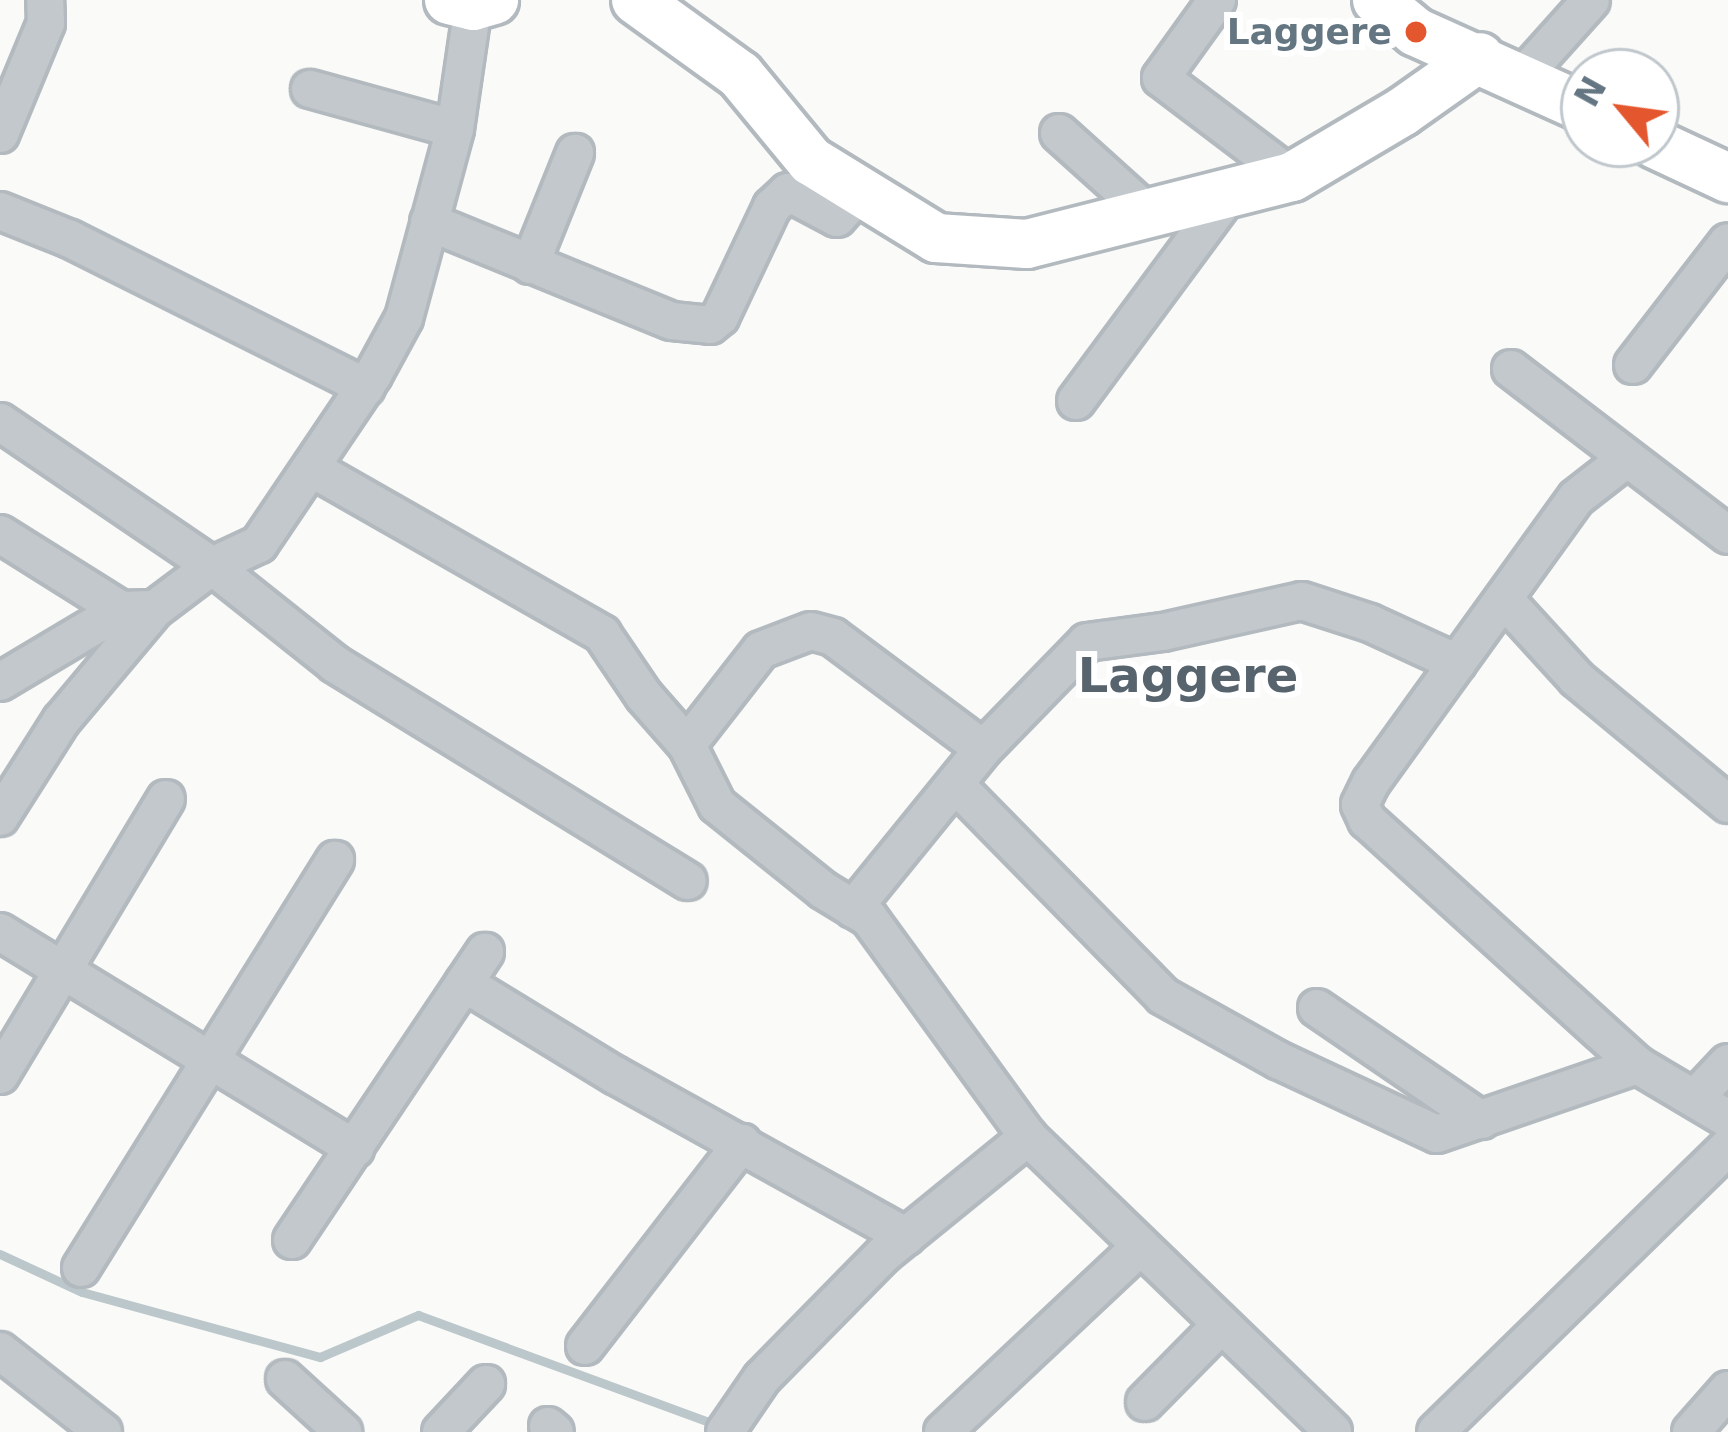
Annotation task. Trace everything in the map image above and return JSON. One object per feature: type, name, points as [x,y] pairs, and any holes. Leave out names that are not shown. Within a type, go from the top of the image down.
[{"type":"street","points":[[0,134],[46,23],[45,0]]},
{"type":"street","points":[[636,0],[740,75],[812,161],[858,194],[936,238],[1027,244],[1292,177],[1402,112],[1501,67],[1591,0]]},
{"type":"street","points":[[1217,0],[1161,78],[1292,177]]},
{"type":"street","points":[[1377,0],[1416,32],[1560,96]]},
{"type":"street","points":[[0,682],[259,544],[313,469],[404,318],[455,129],[472,2]]},
{"type":"street","points":[[310,89],[455,129]]},
{"type":"street","points":[[1059,133],[1150,214]]},
{"type":"street","points":[[530,265],[575,153]]},
{"type":"street","points":[[1680,156],[1728,178]]},
{"type":"street","points":[[429,222],[672,321],[710,325],[720,317],[772,207],[788,192],[837,218],[858,194]]},
{"type":"street","points":[[1076,401],[1229,194]]},
{"type":"street","points":[[0,211],[70,238],[366,386]]},
{"type":"street","points":[[1634,365],[1728,242]]},
{"type":"street","points":[[1511,369],[1626,459],[1721,515]]},
{"type":"street","points":[[0,422],[212,566],[335,664],[688,880]]},
{"type":"street","points":[[1626,459],[1576,498],[1371,782],[1360,805],[1366,820],[1637,1065],[1728,1119]]},
{"type":"street","points":[[313,469],[602,634],[644,696],[687,745],[717,805],[868,918],[925,990],[1028,1138],[1333,1432]]},
{"type":"street","points":[[0,534],[138,609]]},
{"type":"street","points":[[1504,598],[1577,679],[1728,805]]},
{"type":"street","points":[[853,908],[983,749],[1087,642],[1163,632],[1302,601],[1370,623],[1456,663]]},
{"type":"street","points":[[0,818],[138,609]]},
{"type":"street","points":[[687,745],[761,650],[811,631],[833,637],[983,749]]},
{"type":"street","points":[[955,784],[1163,996],[1278,1060],[1436,1134],[1637,1065]]},
{"type":"street","points":[[0,1075],[166,799]]},
{"type":"street","points":[[81,1268],[335,860]]},
{"type":"street","points":[[0,932],[355,1149]]},
{"type":"street","points":[[292,1240],[474,968],[615,1075],[906,1237]]},
{"type":"street","points":[[1317,1008],[1481,1120]]},
{"type":"street","points":[[1696,1098],[1728,1063]]},
{"type":"street","points":[[731,1424],[762,1378],[906,1237],[1028,1138]]},
{"type":"street","points":[[585,1346],[742,1143]]},
{"type":"street","points":[[1436,1432],[1728,1147]]},
{"type":"street","points":[[943,1432],[1140,1247]]},
{"type":"street","points":[[1145,1402],[1221,1325]]},
{"type":"street","points":[[0,1351],[103,1432]]},
{"type":"street","points":[[285,1379],[343,1432]]},
{"type":"street","points":[[442,1432],[486,1384]]},
{"type":"street","points":[[1691,1432],[1728,1390]]},
{"type":"waterway","points":[[0,1254],[82,1292],[320,1357],[418,1315],[717,1425]]},
{"type":"place","name":"Laggere","points":[[1416,32]]},
{"type":"district","name":"Laggere","points":[[1188,676]]}]
